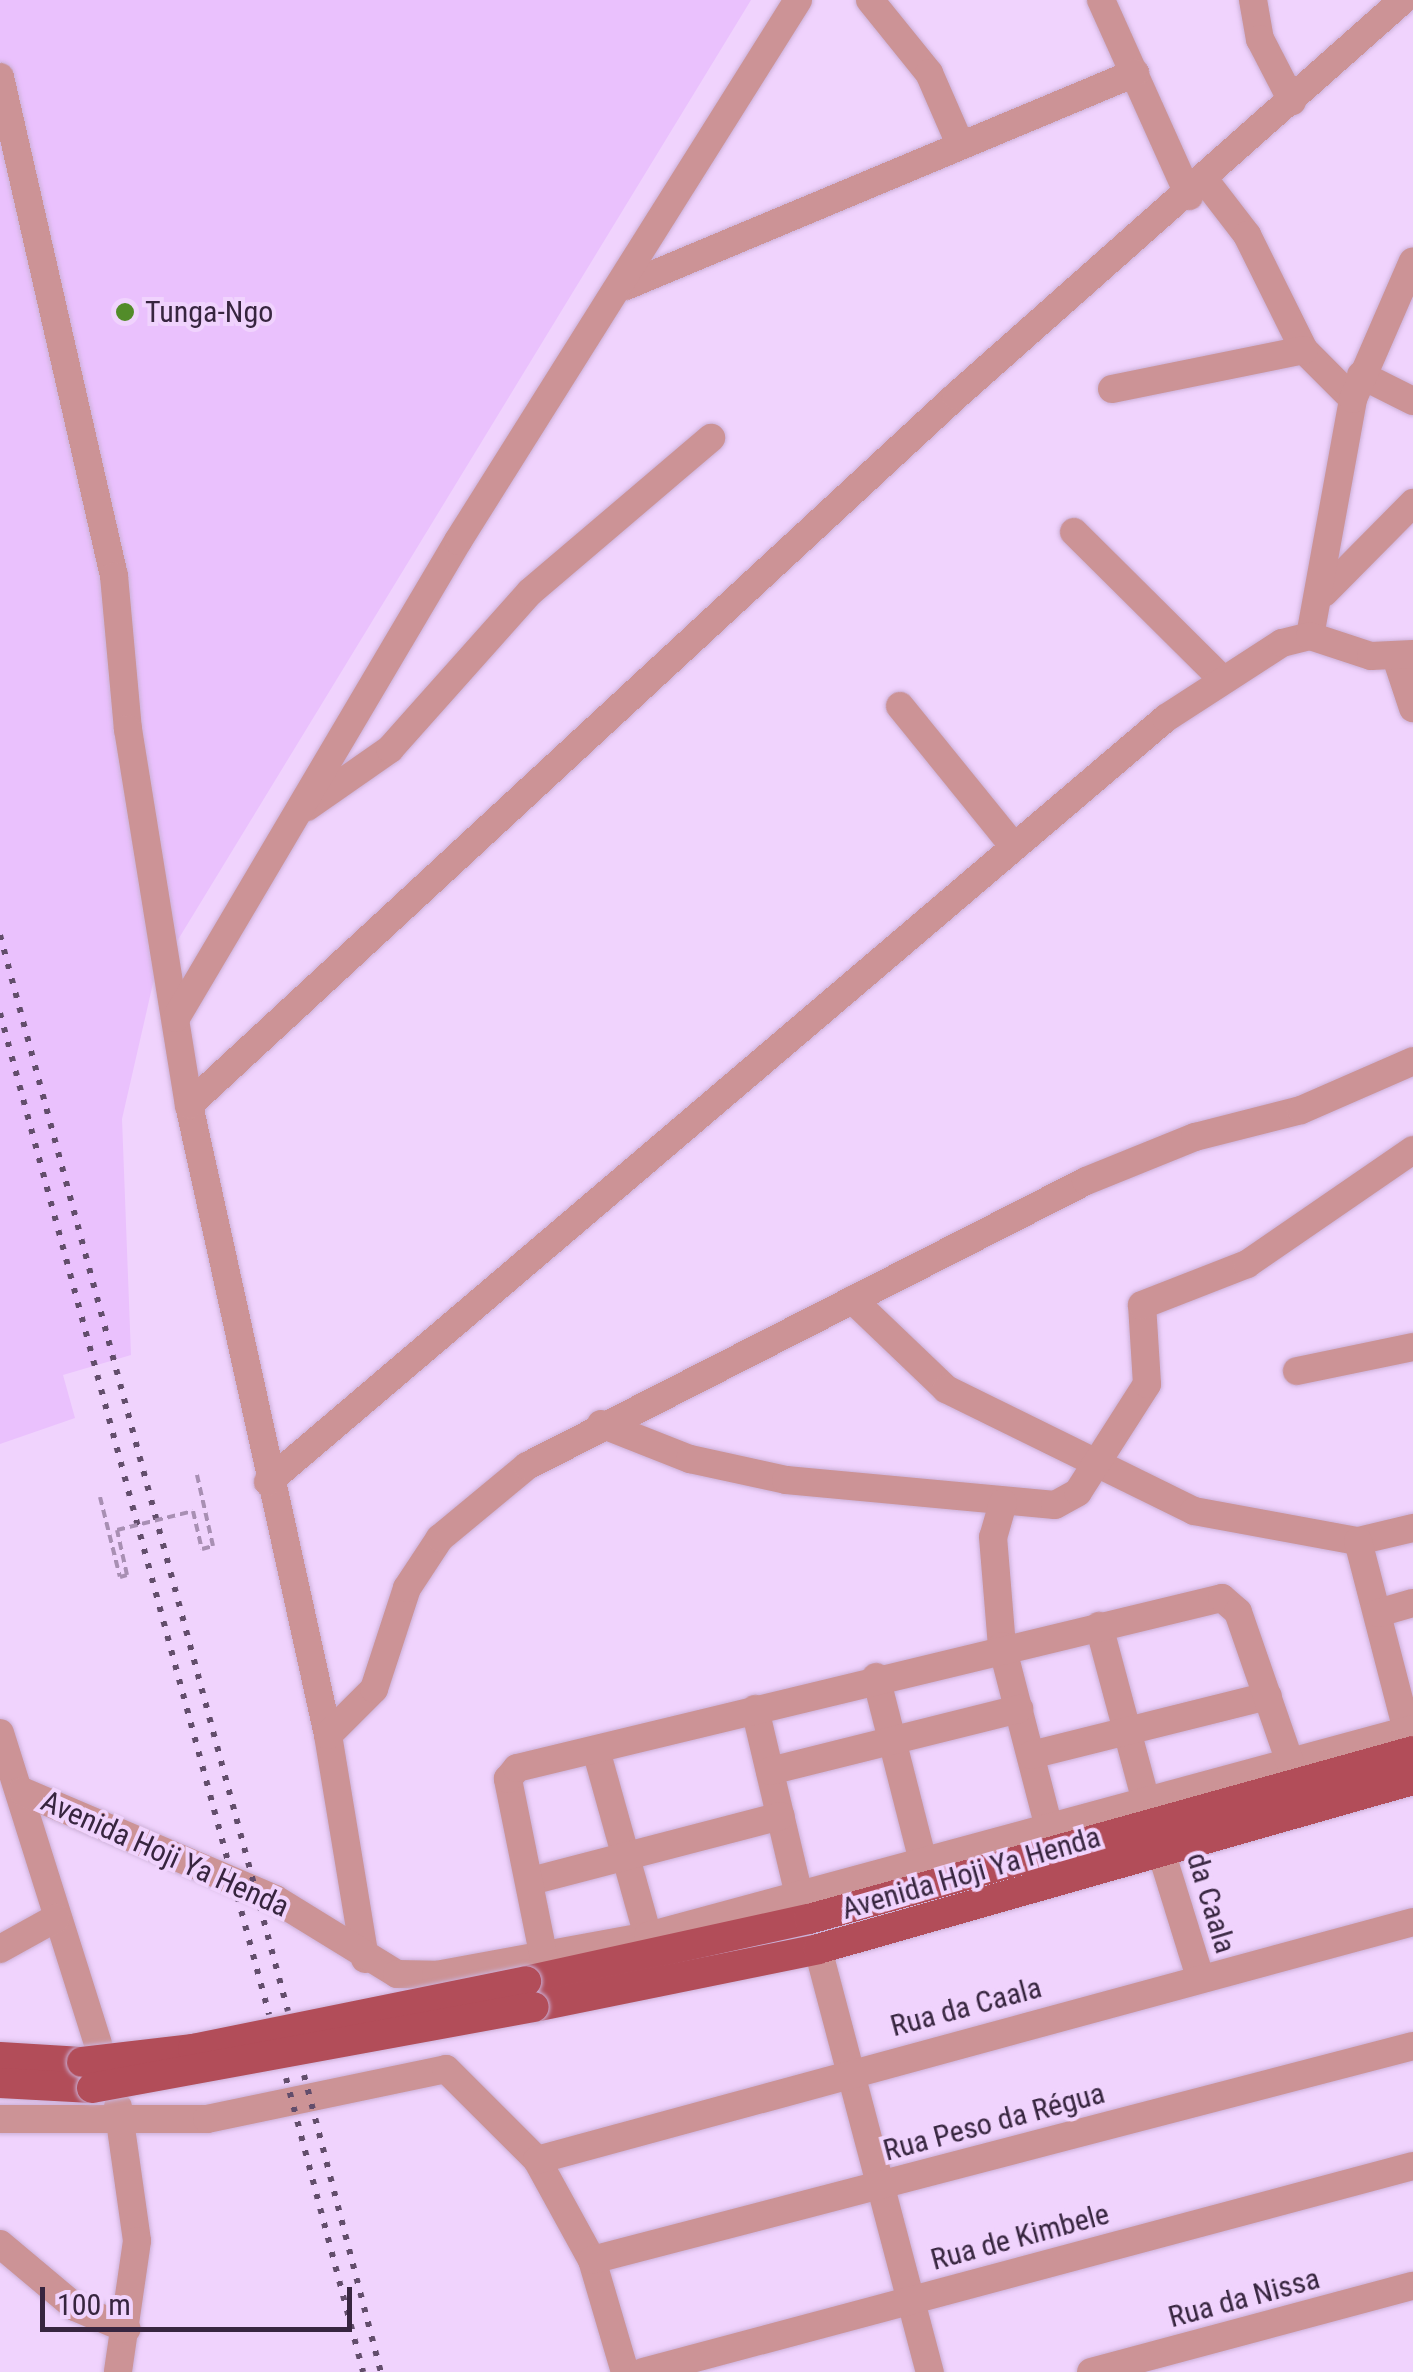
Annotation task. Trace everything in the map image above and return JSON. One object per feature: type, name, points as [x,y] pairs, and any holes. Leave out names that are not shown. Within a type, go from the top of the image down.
[{"type":"main road","name":"Avenida Hoji Ya Henda","points":[[534,1982],[809,1918],[1052,1839],[1411,1736]]},
{"type":"main road","name":"Avenida Hoji Ya Henda","points":[[534,1982],[818,1949],[1160,1848],[1413,1780]]},
{"type":"main road","points":[[0,2083],[534,1982]]},
{"type":"main road","points":[[0,2056],[90,2064]]},
{"type":"street","points":[[176,1018],[458,542],[626,286],[798,0]]},
{"type":"street","points":[[870,0],[929,72],[960,144]]},
{"type":"street","points":[[1101,0],[1198,190],[1247,236],[1304,350],[1357,387],[1413,401]]},
{"type":"street","points":[[1253,0],[1260,39],[1292,101]]},
{"type":"street","points":[[189,1105],[956,396],[1198,190],[1403,0]]},
{"type":"street","points":[[626,286],[1136,72]]},
{"type":"street","points":[[0,76],[110,558],[128,729],[189,1105],[268,1482],[328,1734],[365,1958]]},
{"type":"street","points":[[1310,636],[1324,593],[1357,387],[1413,261]]},
{"type":"street","points":[[1112,389],[1304,350]]},
{"type":"street","points":[[302,811],[390,748],[530,592],[711,438]]},
{"type":"street","points":[[1324,593],[1413,503]]},
{"type":"street","points":[[1074,532],[1222,679]]},
{"type":"street","points":[[268,1482],[1011,843],[1222,679],[1310,636],[1404,656],[1413,708]]},
{"type":"street","points":[[900,706],[1011,843]]},
{"type":"street","points":[[328,1734],[374,1689],[407,1588],[440,1538],[526,1466],[601,1424],[1144,1156],[1301,1110],[1413,1061]]},
{"type":"street","points":[[601,1424],[674,1454],[786,1480],[1055,1505],[1078,1492],[1091,1466],[1147,1384],[1142,1305],[1247,1264],[1413,1150]]},
{"type":"street","points":[[852,1300],[946,1389],[1037,1428],[1091,1466],[1221,1520],[1358,1541],[1413,1528]]},
{"type":"street","points":[[1297,1371],[1413,1347]]},
{"type":"street","points":[[1003,1502],[993,1537],[1002,1646],[1052,1839]]},
{"type":"street","points":[[1358,1541],[1411,1736]]},
{"type":"street","points":[[534,1982],[531,1881],[508,1774],[1002,1646],[1226,1598],[1268,1696],[1290,1762]]},
{"type":"street","points":[[1378,1612],[1413,1603]]},
{"type":"street","points":[[1100,1626],[1146,1801]]},
{"type":"street","points":[[876,1677],[922,1862]]},
{"type":"street","points":[[1031,1755],[1268,1696]]},
{"type":"street","points":[[770,1771],[1019,1709]]},
{"type":"street","points":[[755,1710],[800,1894]]},
{"type":"street","name":"Avenida Hoji Ya Henda","points":[[0,1734],[22,1790],[276,1899],[365,1958],[397,1974],[534,1982],[648,1936],[922,1862],[1052,1839],[1146,1801],[1290,1762],[1411,1736]]},
{"type":"street","points":[[596,1750],[648,1936]]},
{"type":"street","points":[[22,1790],[90,2064]]},
{"type":"street","points":[[531,1881],[781,1816]]},
{"type":"street","name":"da Caala","points":[[1160,1848],[1200,1976]]},
{"type":"street","points":[[0,1949],[56,1918]]},
{"type":"street","name":"Rua da Caala","points":[[537,2160],[1200,1976],[1413,1922]]},
{"type":"street","points":[[818,1949],[930,2372]]},
{"type":"street","name":"Rua Peso da Régua","points":[[592,2260],[1413,2046]]},
{"type":"street","points":[[0,2119],[292,2104],[434,2068],[457,2077],[537,2160],[592,2260],[626,2372]]},
{"type":"street","points":[[118,2372],[137,2241],[121,2115]]},
{"type":"street","name":"Rua de Kimbele","points":[[643,2372],[1413,2166]]},
{"type":"street","points":[[0,2244],[75,2307],[127,2330]]},
{"type":"street","name":"Rua da Nissa","points":[[1091,2372],[1413,2286]]},
{"type":"path","points":[[100,1497],[120,1577],[127,1575],[117,1530],[193,1511],[202,1549],[213,1546],[197,1475]]},
{"type":"shaded area","points":[[0,0],[751,0],[154,979],[122,1119],[131,1355],[63,1375],[75,1418],[0,1444]]},
{"type":"railway","points":[[0,935],[288,2011]]},
{"type":"railway","points":[[0,1013],[269,2014]]},
{"type":"railway","points":[[304,2075],[381,2372]]},
{"type":"railway","points":[[286,2078],[363,2372]]},
{"type":"place","name":"Tunga-Ngo","points":[[125,312]]}]
